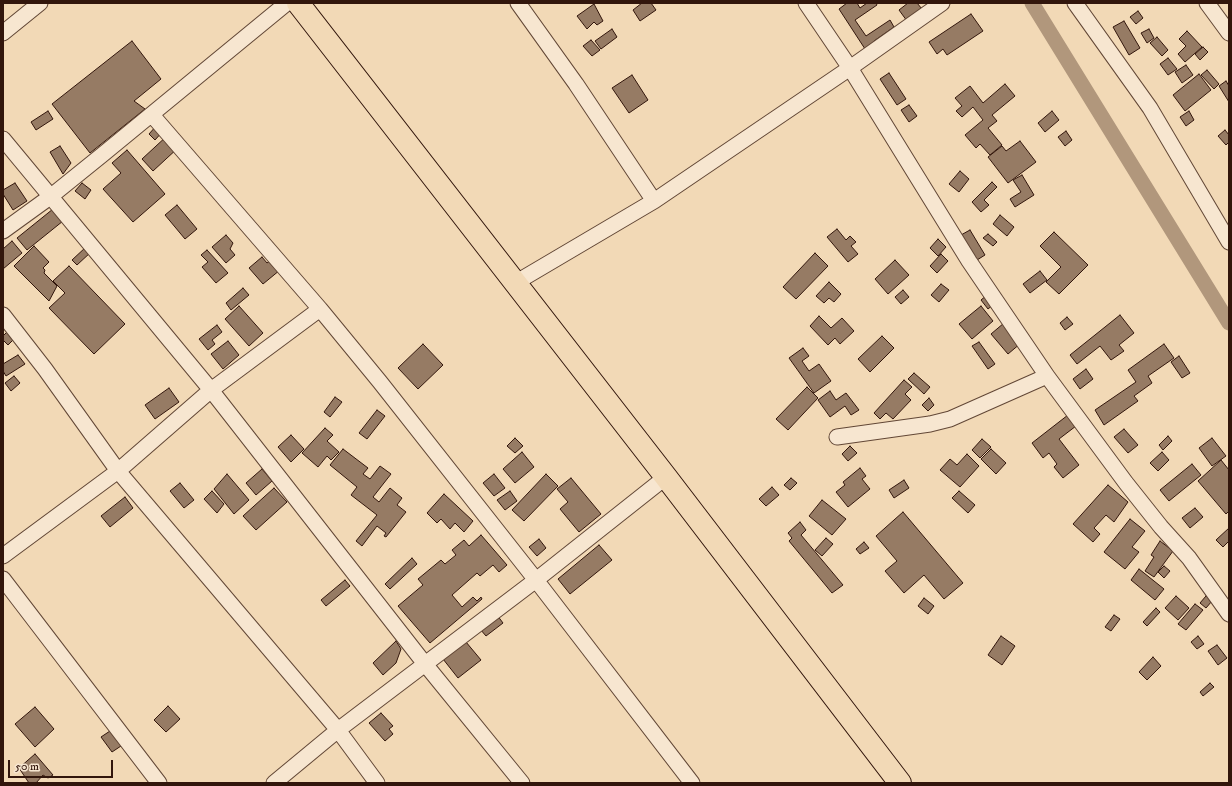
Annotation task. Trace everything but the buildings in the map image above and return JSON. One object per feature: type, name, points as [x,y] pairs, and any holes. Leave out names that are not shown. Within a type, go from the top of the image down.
[{"type":"highway","points":[[298,3],[666,477],[900,783]]},
{"type":"street","points":[[3,33],[40,3]]},
{"type":"street","points":[[3,231],[50,197],[287,3]]},
{"type":"street","points":[[518,3],[576,84],[654,201]]},
{"type":"street","points":[[806,3],[850,68],[969,261],[1047,376],[1126,483],[1160,527],[1189,558],[1229,614]]},
{"type":"street","points":[[514,283],[654,201],[850,68],[942,3]]},
{"type":"street","points":[[1075,3],[1150,108],[1229,242]]},
{"type":"street","points":[[1207,3],[1229,33]]},
{"type":"street","points":[[152,115],[320,309],[380,382],[536,580],[692,783]]},
{"type":"street","points":[[3,139],[211,390],[425,664],[522,783]]},
{"type":"street","points":[[3,556],[118,472],[211,390],[320,309]]},
{"type":"street","points":[[3,315],[45,369],[118,472],[338,730],[377,783]]},
{"type":"street","points":[[837,437],[930,424],[950,419],[1047,376]]},
{"type":"street","points":[[274,783],[338,730],[536,580],[666,477]]},
{"type":"street","points":[[3,579],[159,783]]},
{"type":"waterway","points":[[1032,3],[1229,323]]}]
